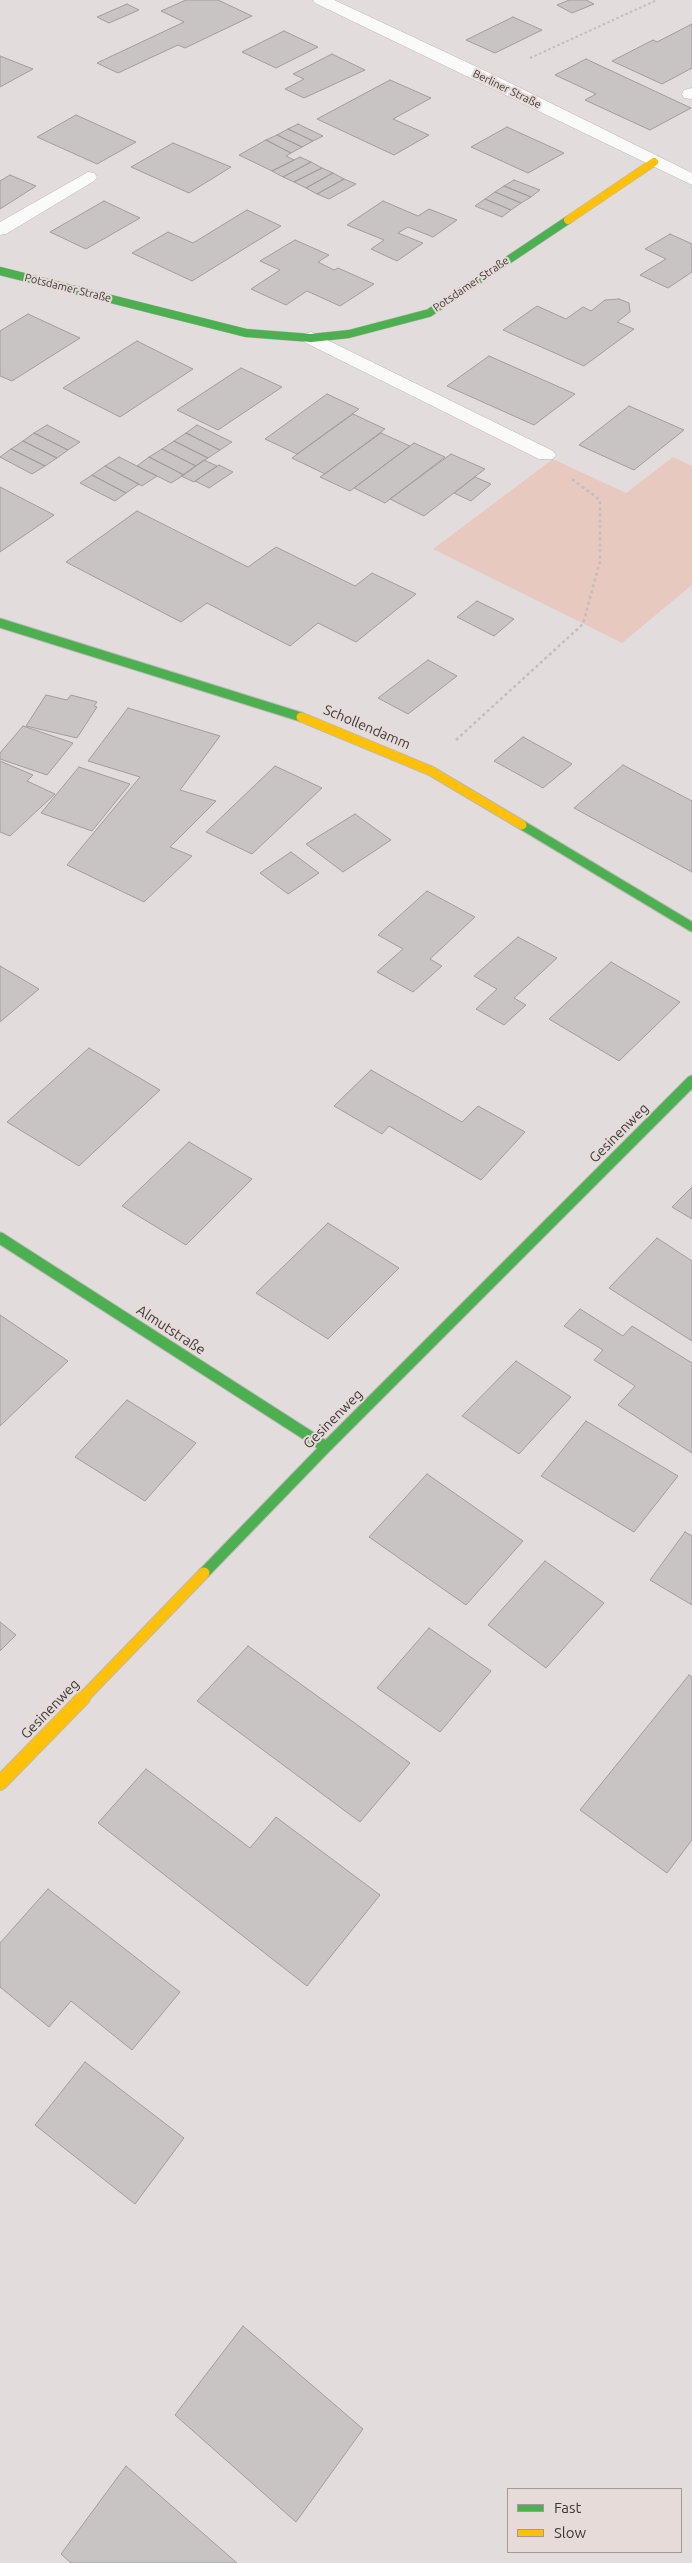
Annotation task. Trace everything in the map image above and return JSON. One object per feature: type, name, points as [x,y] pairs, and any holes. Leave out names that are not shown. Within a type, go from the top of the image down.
[{"type":"street","name":"Berliner Straße","points":[[322,0],[486,78],[692,180]]},
{"type":"street","name":"Potsdamer Straße","points":[[0,271],[246,333],[311,338],[349,334],[428,313],[654,162]]},
{"type":"street","points":[[0,230],[88,177]]},
{"type":"street","points":[[311,338],[546,455]]},
{"type":"street","name":"Schollendamm","points":[[0,623],[320,723],[424,768],[692,927]]},
{"type":"street","name":"Gesinenweg","points":[[0,1783],[326,1447],[692,1081]]},
{"type":"street","name":"Almutstraße","points":[[0,1238],[326,1447]]},
{"type":"path","points":[[486,78],[657,0]]},
{"type":"path","points":[[424,768],[583,624],[600,561],[600,500],[563,472],[546,455]]},
{"type":"shaded area","points":[[673,457],[692,466],[692,585],[622,643],[433,549],[553,459],[626,493]]},
{"type":"building","points":[[186,0],[218,0],[252,16],[185,48],[178,45],[118,73],[97,63],[184,22],[161,11]]},
{"type":"building","points":[[569,0],[586,0],[594,4],[572,13],[557,5]]},
{"type":"building","points":[[127,4],[139,10],[109,23],[97,17]]},
{"type":"building","points":[[513,17],[542,30],[495,53],[466,40]]},
{"type":"building","points":[[692,24],[692,68],[662,84],[612,61],[653,40],[657,42]]},
{"type":"building","points":[[284,31],[318,47],[276,68],[242,52]]},
{"type":"building","points":[[332,54],[365,70],[304,98],[285,89],[304,79],[293,74]]},
{"type":"building","points":[[0,56],[33,69],[0,87]]},
{"type":"building","points":[[586,59],[691,108],[650,130],[585,100],[596,94],[555,75]]},
{"type":"building","points":[[390,80],[431,98],[393,119],[429,135],[394,155],[317,119]]},
{"type":"building","points":[[76,115],[136,142],[97,164],[37,137]]},
{"type":"building","points":[[298,124],[323,136],[313,141],[288,129]]},
{"type":"building","points":[[507,127],[564,153],[528,173],[471,147]]},
{"type":"building","points":[[288,129],[313,141],[302,147],[277,135]]},
{"type":"building","points":[[277,135],[302,147],[291,153],[266,140]]},
{"type":"building","points":[[266,140],[291,153],[286,156],[294,160],[272,171],[239,155]]},
{"type":"building","points":[[173,143],[231,167],[189,193],[131,167]]},
{"type":"building","points":[[300,157],[311,162],[283,177],[272,171]]},
{"type":"building","points":[[311,162],[322,168],[294,182],[283,177]]},
{"type":"building","points":[[322,168],[333,173],[306,188],[294,182]]},
{"type":"building","points":[[333,173],[344,179],[317,194],[306,188]]},
{"type":"building","points":[[10,175],[36,186],[0,209],[0,181]]},
{"type":"building","points":[[344,179],[356,184],[329,199],[317,194]]},
{"type":"building","points":[[514,180],[540,190],[531,197],[504,186]]},
{"type":"building","points":[[504,186],[531,197],[521,203],[495,192]]},
{"type":"building","points":[[495,192],[521,203],[511,210],[485,199]]},
{"type":"building","points":[[485,199],[511,210],[502,217],[475,206]]},
{"type":"building","points":[[104,201],[140,218],[86,249],[50,232]]},
{"type":"building","points":[[383,201],[418,216],[429,209],[457,220],[433,237],[408,227],[398,233],[423,243],[397,261],[371,249],[384,240],[347,225]]},
{"type":"building","points":[[247,210],[281,226],[192,281],[132,253],[168,232],[193,243]]},
{"type":"building","points":[[670,234],[692,244],[692,272],[668,288],[640,275],[666,259],[645,249]]},
{"type":"building","points":[[295,240],[329,255],[318,262],[334,270],[338,268],[374,284],[340,306],[307,291],[286,305],[251,289],[280,270],[260,261]]},
{"type":"building","points":[[619,299],[629,303],[630,312],[617,322],[634,329],[584,366],[503,330],[537,306],[566,319],[583,307],[591,311],[605,300]]},
{"type":"building","points":[[28,314],[80,338],[12,381],[0,376],[0,331]]},
{"type":"building","points":[[137,341],[193,369],[120,417],[63,388]]},
{"type":"building","points":[[489,356],[575,394],[534,425],[447,386]]},
{"type":"building","points":[[241,368],[282,387],[218,430],[177,410]]},
{"type":"building","points":[[327,394],[359,409],[297,454],[265,439]]},
{"type":"building","points":[[629,406],[684,430],[634,470],[579,445]]},
{"type":"building","points":[[353,414],[385,429],[325,474],[292,458]]},
{"type":"building","points":[[47,425],[80,442],[68,450],[34,433]]},
{"type":"building","points":[[197,425],[232,442],[220,450],[186,433]]},
{"type":"building","points":[[34,433],[68,450],[57,458],[23,441]]},
{"type":"building","points":[[186,433],[220,450],[208,458],[174,441]]},
{"type":"building","points":[[381,433],[410,446],[350,491],[320,477]]},
{"type":"building","points":[[23,441],[57,458],[45,466],[11,449]]},
{"type":"building","points":[[174,441],[208,458],[196,466],[162,449]]},
{"type":"building","points":[[414,443],[445,457],[385,503],[354,488]]},
{"type":"building","points":[[11,449],[45,466],[32,474],[0,457]]},
{"type":"building","points":[[162,449],[196,466],[184,475],[149,457]]},
{"type":"building","points":[[451,454],[485,469],[424,516],[390,499]]},
{"type":"building","points":[[119,457],[157,476],[142,486],[105,466]]},
{"type":"building","points":[[149,457],[184,475],[171,483],[137,466]]},
{"type":"building","points":[[204,460],[217,466],[194,482],[181,476]]},
{"type":"building","points":[[219,465],[233,472],[209,488],[195,481]]},
{"type":"building","points":[[105,466],[139,484],[126,493],[92,475]]},
{"type":"building","points":[[92,475],[126,493],[115,501],[80,483]]},
{"type":"building","points":[[475,477],[491,484],[471,501],[454,493]]},
{"type":"building","points":[[0,487],[54,515],[0,552]]},
{"type":"building","points":[[137,511],[248,567],[276,547],[355,586],[372,573],[416,594],[356,642],[318,623],[290,646],[207,603],[181,622],[66,562]]},
{"type":"building","points":[[477,601],[514,619],[494,636],[457,617]]},
{"type":"building","points":[[428,660],[457,676],[408,714],[378,698]]},
{"type":"building","points":[[46,695],[67,700],[71,695],[97,702],[94,706],[97,707],[77,738],[26,726]]},
{"type":"building","points":[[128,708],[220,736],[180,790],[216,801],[170,847],[192,856],[144,902],[67,865],[140,777],[88,761]]},
{"type":"building","points":[[23,726],[73,743],[47,775],[0,759],[0,753]]},
{"type":"building","points":[[523,737],[572,764],[543,788],[494,761]]},
{"type":"building","points":[[0,761],[33,775],[27,781],[55,794],[10,836],[0,832]]},
{"type":"building","points":[[623,765],[692,801],[692,872],[574,808]]},
{"type":"building","points":[[275,766],[322,788],[252,854],[206,832]]},
{"type":"building","points":[[79,767],[130,784],[92,831],[41,813]]},
{"type":"building","points":[[355,814],[391,840],[343,872],[306,844]]},
{"type":"building","points":[[291,852],[319,873],[288,894],[260,873]]},
{"type":"building","points":[[427,891],[475,917],[430,959],[442,966],[413,992],[377,972],[403,949],[378,935]]},
{"type":"building","points":[[518,937],[557,958],[514,998],[526,1005],[504,1025],[476,1009],[497,989],[474,976]]},
{"type":"building","points":[[611,962],[680,1002],[619,1061],[549,1019]]},
{"type":"building","points":[[0,966],[39,989],[0,1022]]},
{"type":"building","points":[[89,1048],[160,1090],[79,1166],[7,1122]]},
{"type":"building","points":[[371,1070],[462,1122],[478,1106],[525,1132],[481,1180],[389,1126],[382,1134],[334,1106]]},
{"type":"building","points":[[189,1142],[252,1179],[186,1245],[122,1206]]},
{"type":"building","points":[[692,1187],[692,1219],[672,1207]]},
{"type":"building","points":[[328,1223],[399,1268],[328,1339],[256,1293]]},
{"type":"building","points":[[657,1238],[692,1261],[692,1341],[609,1288]]},
{"type":"building","points":[[580,1309],[623,1336],[632,1326],[692,1363],[692,1453],[618,1405],[635,1386],[594,1360],[603,1350],[564,1326]]},
{"type":"building","points":[[0,1315],[68,1361],[0,1426]]},
{"type":"building","points":[[516,1361],[571,1397],[519,1454],[462,1416]]},
{"type":"building","points":[[127,1400],[196,1443],[145,1501],[75,1457]]},
{"type":"building","points":[[586,1421],[678,1476],[634,1532],[541,1476]]},
{"type":"building","points":[[427,1474],[523,1541],[466,1605],[369,1537]]},
{"type":"building","points":[[685,1532],[692,1536],[692,1605],[650,1580]]},
{"type":"building","points":[[545,1561],[604,1603],[546,1668],[488,1625]]},
{"type":"building","points":[[0,1622],[16,1635],[0,1651]]},
{"type":"building","points":[[429,1628],[491,1671],[440,1732],[377,1688]]},
{"type":"building","points":[[248,1646],[410,1763],[360,1822],[197,1701]]},
{"type":"building","points":[[689,1675],[692,1677],[692,1840],[667,1873],[580,1810]]},
{"type":"building","points":[[146,1769],[250,1848],[276,1817],[380,1895],[307,1986],[98,1823]]},
{"type":"building","points":[[48,1889],[180,1992],[132,2050],[71,2001],[49,2027],[0,1987],[0,1943]]},
{"type":"building","points":[[85,2062],[184,2138],[135,2204],[35,2125]]},
{"type":"building","points":[[243,2326],[363,2429],[296,2522],[175,2415]]},
{"type":"building","points":[[126,2466],[237,2563],[71,2563],[61,2554]]},
{"type":"traffic: fast","points":[[0,271],[246,333],[311,338],[349,334],[429,313],[568,220]]},
{"type":"traffic: fast","points":[[0,623],[301,717]]},
{"type":"traffic: fast","points":[[522,825],[692,927]]},
{"type":"traffic: fast","points":[[204,1573],[326,1447],[692,1081]]},
{"type":"traffic: fast","points":[[0,1238],[326,1447]]},
{"type":"traffic: slow","points":[[568,220],[654,162]]},
{"type":"traffic: slow","points":[[301,717],[320,723],[431,771],[522,825]]},
{"type":"traffic: slow","points":[[0,1783],[204,1573]]}]
